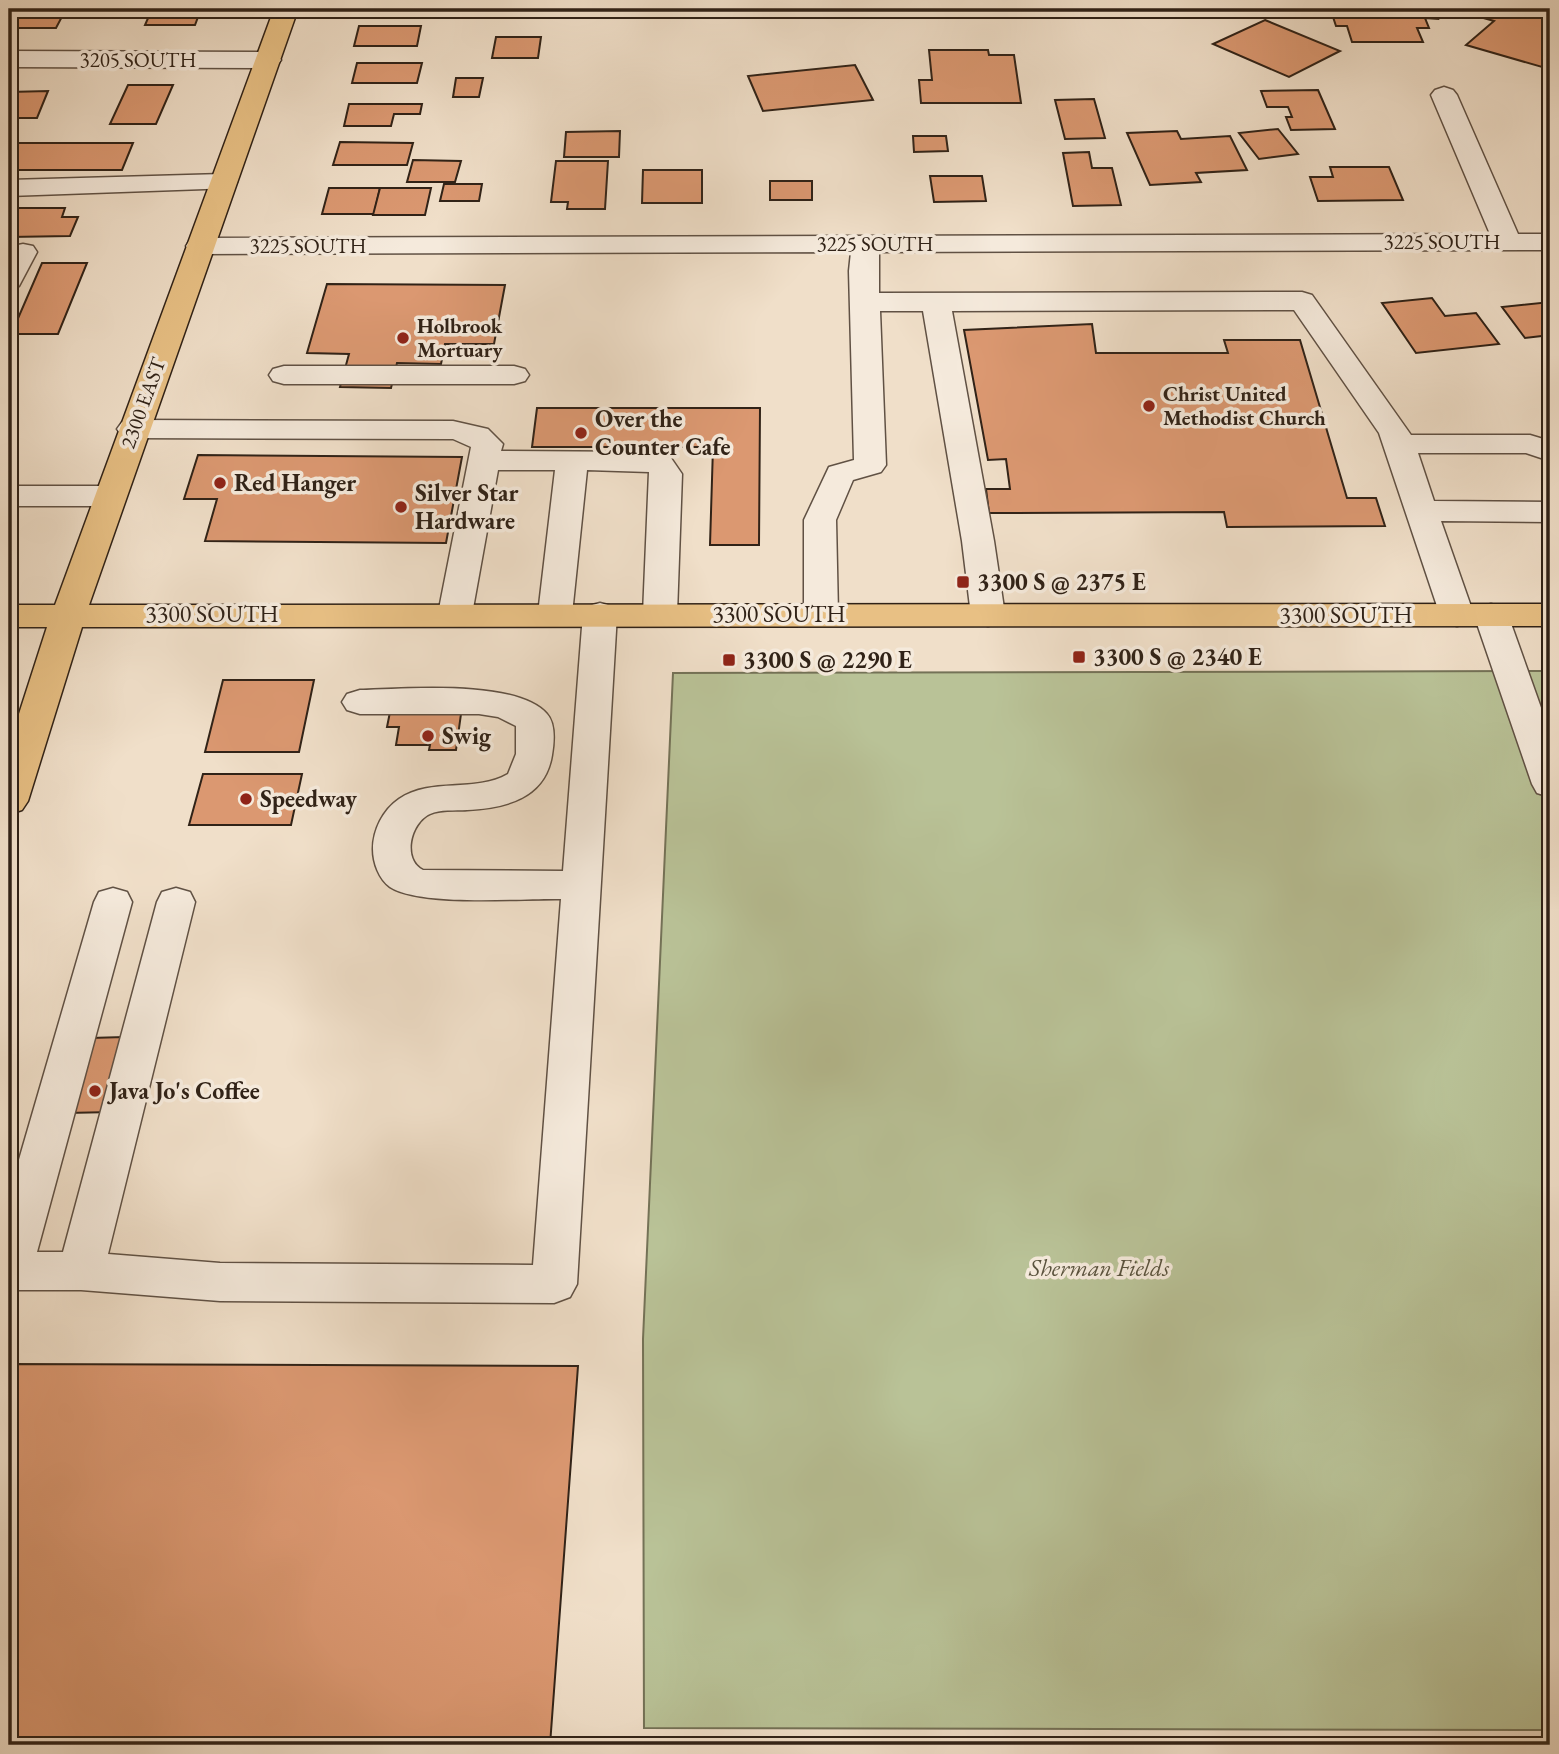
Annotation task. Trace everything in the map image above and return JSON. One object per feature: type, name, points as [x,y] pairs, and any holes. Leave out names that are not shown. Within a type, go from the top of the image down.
[{"type":"main road","name":"2300 EAST","points":[[9,801],[68,616],[286,9]]},
{"type":"main road","name":"3300 SOUTH","points":[[9,616],[1550,615]]},
{"type":"street","name":"3205 SOUTH","points":[[9,59],[268,60]]},
{"type":"street","points":[[1444,94],[1508,242]]},
{"type":"street","points":[[9,188],[223,183]]},
{"type":"street","name":"3225 SOUTH","points":[[200,246],[1550,242]]},
{"type":"street","points":[[1256,243],[1271,301]]},
{"type":"street","points":[[821,614],[820,520],[840,474],[870,464],[863,271],[866,244]]},
{"type":"street","points":[[9,280],[23,252]]},
{"type":"street","points":[[864,302],[1302,301],[1395,433],[1421,511],[1474,615],[1550,785]]},
{"type":"street","points":[[936,302],[978,541],[988,615]]},
{"type":"street","points":[[284,375],[514,375]]},
{"type":"street","points":[[134,429],[453,430],[477,436],[487,444],[455,614]]},
{"type":"street","points":[[1397,444],[1530,444],[1550,452]]},
{"type":"street","points":[[484,460],[644,461],[660,465],[666,474],[660,614]]},
{"type":"street","points":[[555,614],[572,460]]},
{"type":"street","points":[[9,496],[110,496]]},
{"type":"street","points":[[1421,511],[1550,512]]},
{"type":"street","points":[[113,902],[9,1271],[81,1271],[219,1282],[554,1284],[600,614]]},
{"type":"street","points":[[360,702],[499,703],[521,709],[534,722],[532,764],[528,774],[510,790],[499,794],[426,801],[403,814],[395,830],[392,851],[395,868],[400,875],[423,884],[581,885]]},
{"type":"street","points":[[81,1271],[176,902]]},
{"type":"green space","name":"Sherman Fields","points":[[1550,671],[1550,1730],[644,1728],[643,1339],[673,673]]},
{"type":"building","points":[[9,9],[66,9],[56,28],[9,28]]},
{"type":"building","points":[[152,9],[201,9],[195,25],[145,25]]},
{"type":"building","points":[[364,9],[465,9],[462,18],[430,17],[431,11]]},
{"type":"building","points":[[1319,9],[1434,9],[1438,19],[1425,18],[1429,28],[1417,28],[1423,42],[1352,42],[1347,26],[1336,26],[1333,17],[1321,17]]},
{"type":"building","points":[[1489,9],[1550,9],[1550,59],[1542,67],[1466,45],[1494,21],[1480,17]]},
{"type":"building","points":[[1265,20],[1340,51],[1289,77],[1213,44]]},
{"type":"building","points":[[359,26],[421,26],[417,46],[354,46]]},
{"type":"building","points":[[496,37],[541,37],[538,58],[492,58]]},
{"type":"building","points":[[929,50],[988,50],[989,55],[1014,55],[1021,103],[921,103],[919,80],[932,80]]},
{"type":"building","points":[[357,63],[422,63],[417,83],[352,83]]},
{"type":"building","points":[[855,65],[873,100],[763,111],[748,76]]},
{"type":"building","points":[[456,78],[483,78],[479,97],[453,97]]},
{"type":"building","points":[[128,85],[173,85],[156,124],[110,124]]},
{"type":"building","points":[[1318,90],[1335,129],[1291,130],[1286,117],[1292,117],[1288,107],[1267,107],[1261,91]]},
{"type":"building","points":[[48,91],[37,118],[9,118],[9,92]]},
{"type":"building","points":[[1094,99],[1105,138],[1065,139],[1055,100]]},
{"type":"building","points":[[349,104],[422,104],[420,114],[394,114],[391,126],[344,126]]},
{"type":"building","points":[[1278,129],[1298,154],[1259,159],[1239,133]]},
{"type":"building","points":[[620,131],[619,157],[564,157],[566,132]]},
{"type":"building","points":[[1177,131],[1181,139],[1230,136],[1247,170],[1196,173],[1201,182],[1150,185],[1127,133]]},
{"type":"building","points":[[913,136],[946,136],[948,151],[914,152]]},
{"type":"building","points":[[340,142],[413,143],[407,165],[333,165]]},
{"type":"building","points":[[15,143],[133,143],[122,170],[9,170],[9,155]]},
{"type":"building","points":[[1089,152],[1092,168],[1112,168],[1121,205],[1073,206],[1063,153]]},
{"type":"building","points":[[413,160],[461,161],[455,182],[407,182]]},
{"type":"building","points":[[556,161],[608,161],[605,209],[567,209],[568,202],[551,202]]},
{"type":"building","points":[[1330,167],[1389,167],[1403,200],[1318,201],[1310,177],[1333,177]]},
{"type":"building","points":[[643,170],[702,170],[702,203],[642,203]]},
{"type":"building","points":[[930,176],[982,176],[986,201],[934,202]]},
{"type":"building","points":[[770,181],[812,181],[812,200],[770,200]]},
{"type":"building","points":[[444,184],[482,184],[479,201],[440,201]]},
{"type":"building","points":[[329,188],[380,188],[374,214],[322,214]]},
{"type":"building","points":[[380,188],[431,188],[425,215],[373,215]]},
{"type":"building","points":[[9,208],[65,208],[62,217],[78,217],[70,236],[9,237]]},
{"type":"building","points":[[42,263],[87,263],[58,334],[9,334],[9,323],[16,323]]},
{"type":"building","name":"Holbrook Mortuary","points":[[327,284],[505,285],[494,344],[445,344],[441,364],[397,363],[391,388],[340,387],[349,354],[307,353]]},
{"type":"building","points":[[1432,298],[1445,316],[1476,313],[1499,344],[1416,353],[1382,303]]},
{"type":"building","points":[[1550,302],[1550,335],[1525,338],[1502,307]]},
{"type":"building","name":"Christ United Methodist Church","points":[[1092,324],[1096,353],[1228,353],[1224,340],[1300,340],[1347,498],[1376,498],[1385,526],[1227,527],[1224,512],[989,513],[986,489],[1010,489],[1006,459],[988,460],[964,330]]},
{"type":"building","points":[[537,408],[760,408],[759,545],[710,545],[713,447],[532,447]]},
{"type":"building","points":[[198,455],[462,457],[446,543],[205,541],[217,499],[184,499]]},
{"type":"building","name":"Speedway","points":[[223,680],[314,680],[299,752],[205,752]]},
{"type":"building","name":"Swig","points":[[390,712],[461,714],[456,750],[429,750],[430,745],[396,745],[399,727],[387,727]]},
{"type":"building","name":"Speedway","points":[[203,774],[302,774],[291,825],[189,825]]},
{"type":"building","name":"Java Jo's Coffee","points":[[124,1037],[113,1112],[66,1113],[90,1038]]},
{"type":"building","points":[[9,1364],[578,1366],[550,1745],[9,1745]]},
{"type":"place","name":"Holbrook Mortuary","points":[[403,338]]},
{"type":"place","name":"Christ United Methodist Church","points":[[1149,406]]},
{"type":"place","name":"Over the Counter Cafe","points":[[581,433]]},
{"type":"place","name":"Red Hanger","points":[[220,483]]},
{"type":"place","name":"Silver Star Hardware","points":[[401,507]]},
{"type":"place","name":"3300 S @ 2375 E","points":[[963,582]]},
{"type":"place","name":"3300 S @ 2340 E","points":[[1079,657]]},
{"type":"place","name":"3300 S @ 2290 E","points":[[729,660]]},
{"type":"place","name":"Swig","points":[[428,736]]},
{"type":"place","name":"Speedway","points":[[246,799]]},
{"type":"place","name":"Java Jo's Coffee","points":[[95,1091]]}]
